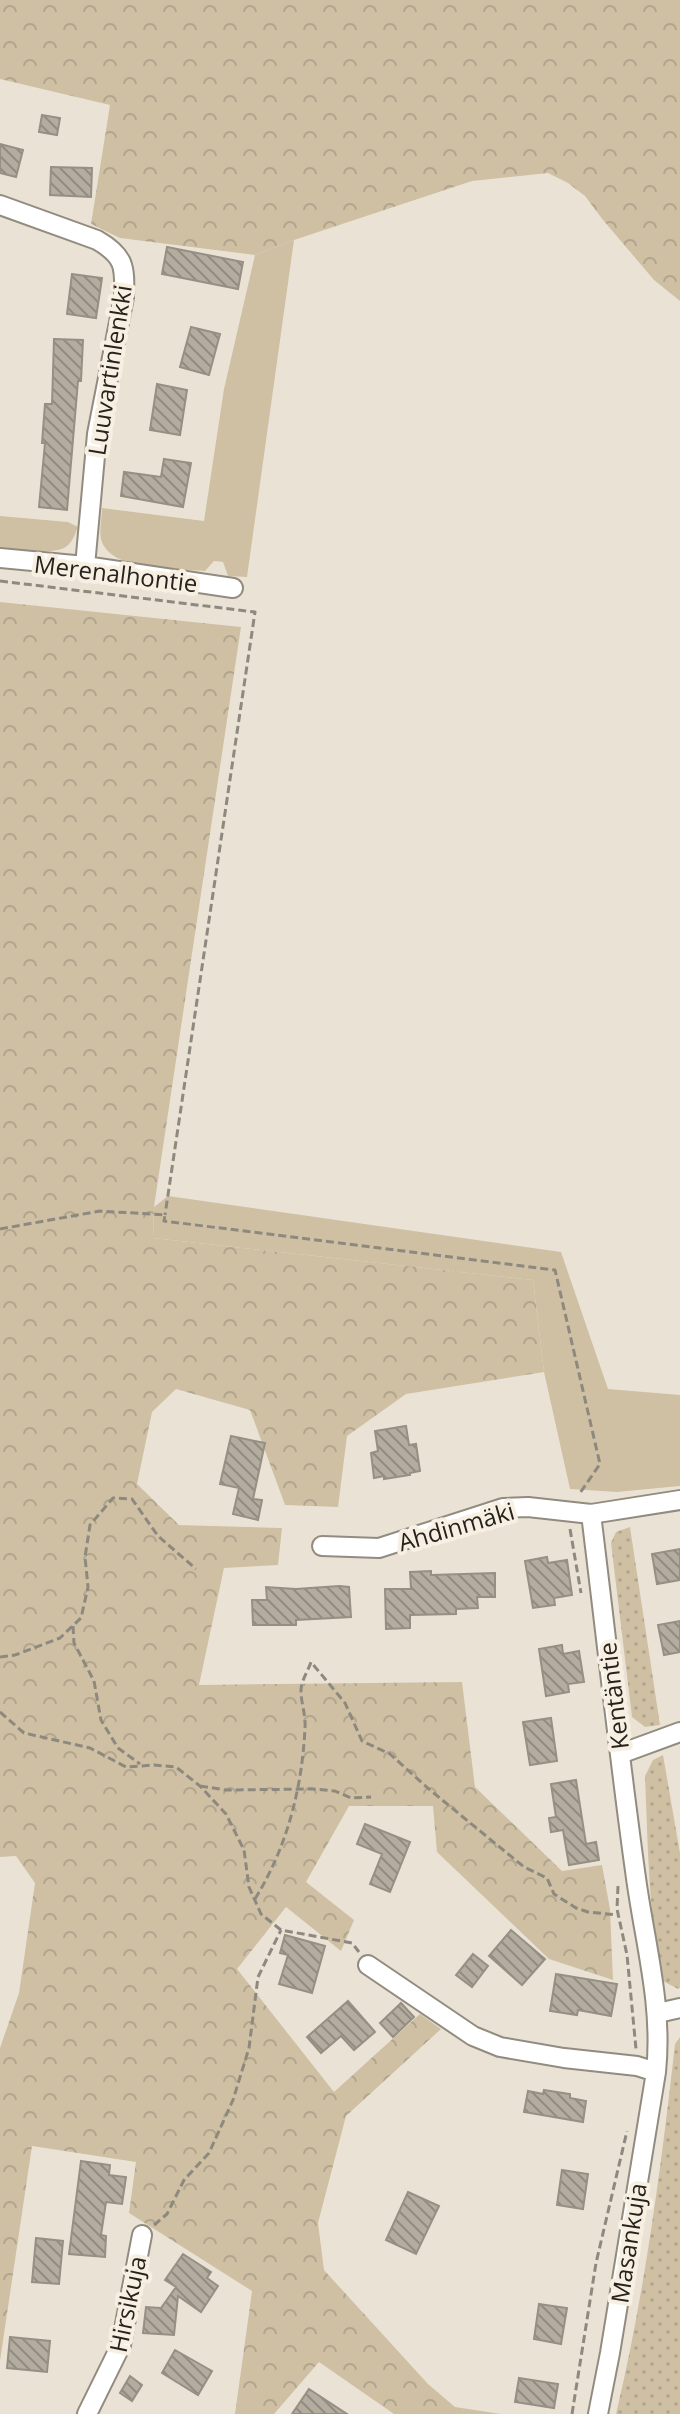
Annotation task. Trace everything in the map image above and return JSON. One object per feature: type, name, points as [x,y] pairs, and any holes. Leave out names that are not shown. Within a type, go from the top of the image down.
[{"type":"street","name":"Luuvartinlenkki","points":[[0,205],[97,240],[111,248],[121,260],[125,275],[124,297],[97,434],[85,566]]},
{"type":"street","name":"Merenalhontie","points":[[0,558],[85,566],[233,588]]},
{"type":"street","name":"Ahdinmäki","points":[[322,1546],[379,1548],[503,1508],[528,1507],[591,1514],[680,1500]]},
{"type":"street","name":"Kentäntie","points":[[591,1514],[636,1879]]},
{"type":"street","points":[[620,1754],[680,1732]]},
{"type":"street","name":"Masankuja","points":[[598,2414],[659,2040],[658,2013],[636,1879]]},
{"type":"street","points":[[368,1965],[473,2036],[500,2047],[637,2066],[656,2072]]},
{"type":"street","points":[[658,2013],[680,2008]]},
{"type":"street","name":"Hirsikuja","points":[[87,2414],[121,2345],[142,2235]]},
{"type":"path","points":[[0,581],[255,612],[164,1221],[555,1270],[600,1464],[568,1512],[583,1604]]},
{"type":"path","points":[[0,1229],[100,1211],[165,1215]]},
{"type":"path","points":[[0,1657],[15,1655],[60,1638],[81,1618],[88,1587],[85,1557],[90,1525],[113,1498],[132,1499],[158,1536],[196,1569]]},
{"type":"path","points":[[73,1626],[74,1643],[94,1681],[101,1720],[118,1748],[142,1766]]},
{"type":"path","points":[[255,1899],[287,1832],[299,1789],[306,1724],[301,1688],[311,1662],[345,1703],[362,1741],[390,1754],[524,1867],[547,1878],[554,1894],[588,1912],[618,1915]]},
{"type":"path","points":[[0,1712],[24,1733],[90,1748],[126,1767],[176,1767],[200,1786],[226,1814],[244,1850],[249,1887],[261,1914],[281,1930],[352,1943],[368,1965]]},
{"type":"path","points":[[200,1786],[226,1790],[335,1791],[351,1798],[371,1797]]},
{"type":"path","points":[[618,1885],[618,1915],[627,1955],[637,2066]]},
{"type":"path","points":[[142,2235],[167,2214],[184,2180],[209,2153],[233,2100],[249,2048],[258,1977],[281,1930]]},
{"type":"path","points":[[572,2414],[596,2263],[630,2118]]},
{"type":"green space","points":[[0,0],[680,0],[680,301],[654,280],[585,196],[548,173],[472,181],[255,255],[120,238],[91,224],[110,105],[0,79]]},
{"type":"green space","points":[[294,240],[247,577],[228,576],[223,562],[214,561],[205,571],[146,567],[117,558],[107,550],[101,539],[102,508],[204,521],[224,389],[255,255]]},
{"type":"green space","points":[[0,516],[68,522],[78,527],[69,544],[58,550],[0,547]]},
{"type":"green space","points":[[0,602],[241,627],[154,1207],[153,1238],[533,1280],[544,1372],[406,1394],[347,1436],[338,1507],[285,1505],[250,1410],[176,1389],[152,1412],[137,1484],[179,1525],[282,1528],[278,1565],[224,1568],[199,1685],[462,1682],[475,1787],[562,1871],[602,1865],[610,1909],[613,1980],[549,1959],[437,1852],[433,1806],[349,1806],[306,1882],[354,1920],[341,1951],[286,1907],[237,1969],[334,2092],[420,2014],[441,2029],[346,2116],[318,2223],[324,2270],[428,2384],[455,2407],[501,2414],[394,2414],[319,2362],[274,2414],[235,2414],[252,2291],[129,2213],[136,2162],[32,2146],[0,2361],[0,2048],[19,1993],[35,1883],[16,1856],[0,1857]]},
{"type":"green space","points":[[168,1196],[561,1252],[608,1389],[680,1395],[680,1486],[617,1492],[570,1489],[544,1372],[533,1280],[153,1238],[154,1207]]},
{"type":"green space","points":[[630,1527],[660,1725],[645,1727],[632,1717],[611,1543],[616,1532]]},
{"type":"green space","points":[[663,1755],[680,1853],[678,1989],[663,1981],[654,1930],[650,1879],[645,1776],[653,1760]]},
{"type":"green space","points":[[680,2037],[680,2414],[616,2414],[644,2276],[675,2044]]},
{"type":"building","points":[[42,115],[60,118],[57,135],[39,132]]},
{"type":"building","points":[[0,144],[23,150],[16,177],[0,173]]},
{"type":"building","points":[[51,167],[92,168],[91,197],[50,195]]},
{"type":"building","points":[[167,247],[243,262],[238,289],[162,274]]},
{"type":"building","points":[[72,274],[102,278],[96,318],[67,314]]},
{"type":"building","points":[[191,327],[220,334],[209,375],[180,367]]},
{"type":"building","points":[[54,339],[83,340],[67,510],[39,507],[45,404],[52,404]]},
{"type":"building","points":[[157,384],[187,390],[180,435],[150,430]]},
{"type":"building","points":[[164,459],[191,463],[183,507],[121,496],[124,472],[161,477]]},
{"type":"building","points":[[406,1426],[409,1445],[416,1444],[420,1471],[384,1479],[384,1476],[374,1478],[371,1453],[378,1451],[375,1431]]},
{"type":"building","points":[[231,1436],[265,1443],[253,1499],[262,1500],[258,1520],[233,1514],[239,1488],[220,1484]]},
{"type":"building","points":[[680,1549],[680,1580],[657,1584],[652,1554]]},
{"type":"building","points":[[547,1557],[548,1563],[567,1560],[572,1595],[554,1598],[555,1605],[533,1608],[525,1561]]},
{"type":"building","points":[[431,1571],[431,1575],[495,1573],[495,1597],[477,1597],[478,1608],[456,1609],[456,1614],[410,1615],[410,1628],[386,1629],[385,1589],[411,1589],[410,1572]]},
{"type":"building","points":[[266,1587],[296,1589],[349,1587],[351,1617],[296,1620],[296,1625],[253,1625],[252,1600],[267,1600]]},
{"type":"building","points":[[680,1621],[680,1652],[664,1655],[658,1625]]},
{"type":"building","points":[[562,1645],[563,1654],[579,1651],[584,1682],[568,1684],[569,1692],[546,1696],[539,1649]]},
{"type":"building","points":[[551,1718],[557,1761],[530,1765],[523,1722]]},
{"type":"building","points":[[576,1780],[586,1844],[596,1842],[599,1860],[569,1865],[563,1830],[551,1832],[549,1818],[556,1817],[551,1784]]},
{"type":"building","points":[[365,1824],[410,1842],[390,1892],[370,1884],[382,1854],[357,1844]]},
{"type":"building","points":[[511,1930],[545,1959],[522,1985],[489,1956]]},
{"type":"building","points":[[285,1935],[325,1946],[312,1993],[279,1984],[288,1955],[280,1953]]},
{"type":"building","points":[[473,1954],[488,1966],[472,1987],[456,1975]]},
{"type":"building","points":[[556,1974],[617,1984],[611,2016],[578,2010],[577,2015],[550,2011]]},
{"type":"building","points":[[348,2001],[375,2032],[354,2050],[341,2036],[321,2053],[307,2037]]},
{"type":"building","points":[[401,2003],[414,2017],[393,2037],[380,2023]]},
{"type":"building","points":[[544,2090],[570,2094],[570,2098],[586,2101],[583,2122],[524,2112],[528,2091],[543,2094]]},
{"type":"building","points":[[81,2161],[110,2165],[109,2175],[126,2177],[122,2204],[106,2202],[101,2235],[106,2236],[105,2257],[69,2254]]},
{"type":"building","points":[[562,2170],[588,2174],[583,2209],[557,2205]]},
{"type":"building","points":[[408,2192],[439,2206],[416,2254],[386,2240]]},
{"type":"building","points":[[36,2238],[63,2241],[59,2284],[32,2282]]},
{"type":"building","points":[[183,2254],[211,2272],[207,2278],[218,2286],[201,2312],[178,2296],[174,2335],[143,2333],[146,2307],[161,2308],[176,2287],[165,2280]]},
{"type":"building","points":[[539,2304],[567,2308],[561,2344],[534,2339]]},
{"type":"building","points":[[10,2337],[50,2341],[47,2372],[7,2368]]},
{"type":"building","points":[[175,2350],[212,2371],[198,2395],[162,2373]]},
{"type":"building","points":[[130,2376],[142,2385],[132,2401],[120,2393]]},
{"type":"building","points":[[519,2378],[558,2384],[554,2408],[515,2402]]},
{"type":"building","points":[[309,2389],[347,2414],[292,2414]]}]
